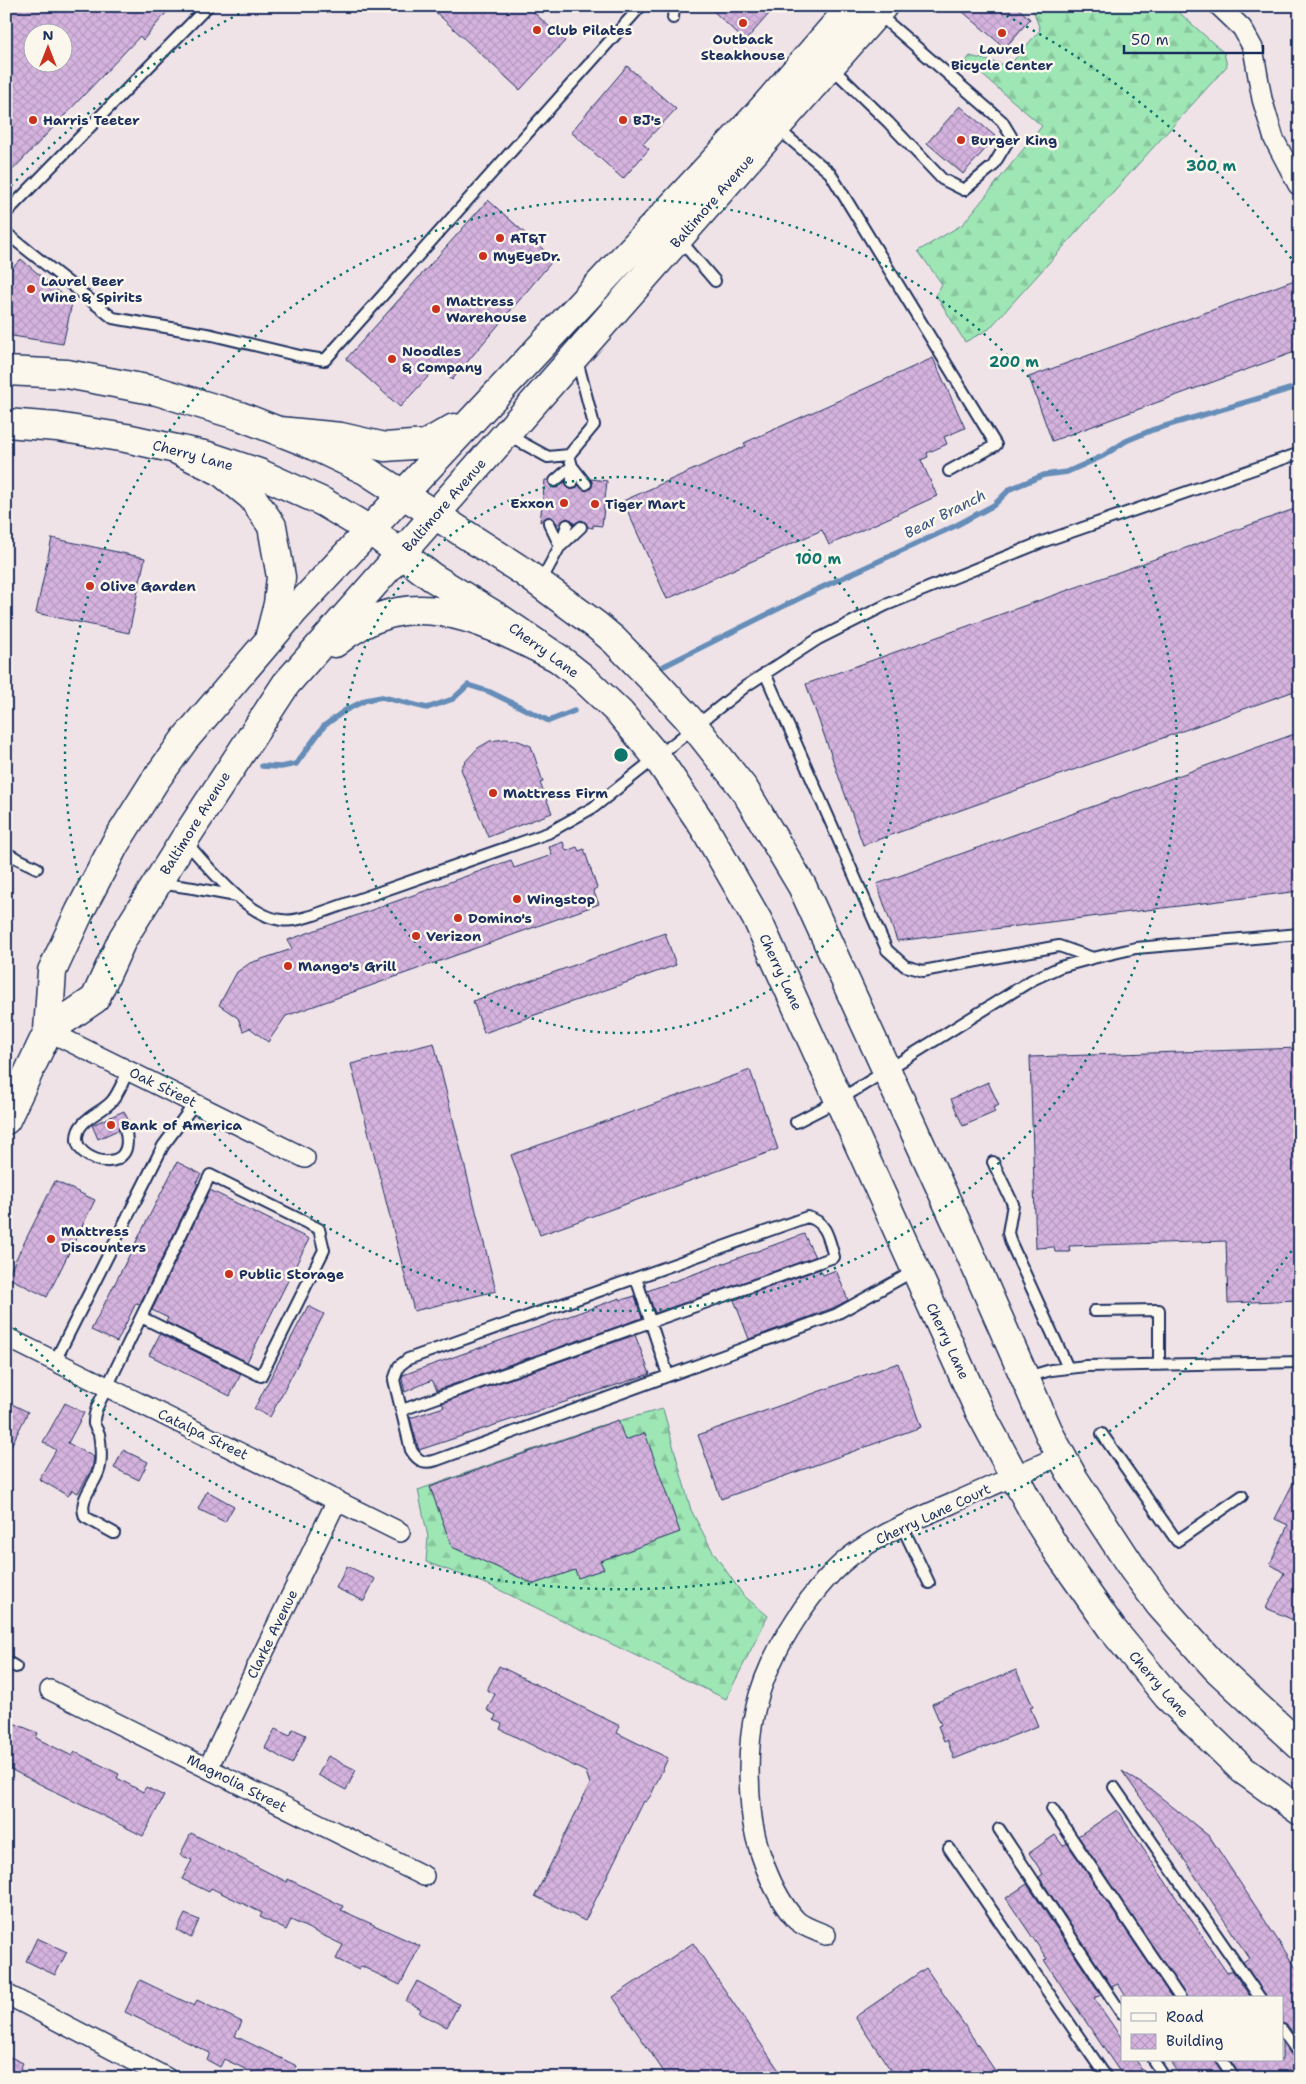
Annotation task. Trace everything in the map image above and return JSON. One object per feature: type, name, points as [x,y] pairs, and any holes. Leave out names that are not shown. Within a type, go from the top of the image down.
[{"type":"main road","name":"Baltimore Avenue","points":[[768,120],[830,66],[871,9]]},
{"type":"main road","name":"Baltimore Avenue","points":[[6,1120],[48,1031],[52,970],[98,875],[154,782],[185,740],[269,639],[368,529],[475,416],[669,229],[871,9]]},
{"type":"main road","name":"Baltimore Avenue","points":[[48,1031],[95,999],[123,938],[184,840],[286,684],[575,356],[669,229]]},
{"type":"main road","points":[[6,371],[66,374],[157,391],[240,416],[306,442],[365,470],[403,492],[540,584],[614,640],[695,726],[744,789],[802,886],[1061,1455],[1097,1517],[1160,1605],[1216,1668],[1300,1746]]},
{"type":"main road","points":[[279,431],[341,437],[385,447],[426,444],[475,416]]},
{"type":"main road","name":"Cherry Lane","points":[[12,428],[57,427],[126,438],[208,456],[259,473],[323,502],[368,529],[432,577],[499,618],[558,658],[613,706],[656,756],[704,827],[758,922],[979,1410],[1039,1522],[1112,1629],[1168,1697],[1244,1770],[1300,1811]]},
{"type":"main road","points":[[175,449],[220,470],[252,497],[272,526],[281,577],[278,604],[269,639]]},
{"type":"main road","points":[[286,684],[345,635],[360,626],[391,613],[408,610],[437,611],[470,619],[558,658]]},
{"type":"street","points":[[1219,6],[1242,28],[1253,48],[1262,99],[1274,139],[1298,186]]},
{"type":"street","name":"Oak Street","points":[[48,1031],[305,1158]]},
{"type":"street","name":"Catalpa Street","points":[[6,1338],[400,1532]]},
{"type":"street","name":"Cherry Lane Court","points":[[826,1935],[797,1922],[782,1900],[760,1852],[752,1820],[748,1773],[749,1746],[754,1712],[765,1674],[773,1657],[807,1602],[841,1565],[857,1552],[902,1526],[1061,1455]]},
{"type":"street","name":"Clarke Avenue","points":[[208,1768],[337,1500]]},
{"type":"street","name":"Magnolia Street","points":[[50,1690],[424,1876]]},
{"type":"street","points":[[6,1994],[167,2078]]},
{"type":"lane","points":[[6,213],[208,6]]},
{"type":"lane","points":[[6,233],[113,318],[212,335],[325,360],[642,6]]},
{"type":"lane","points":[[673,18],[674,6]]},
{"type":"lane","points":[[830,66],[888,122],[942,179],[964,190],[994,166],[1011,136],[1002,121],[871,9]]},
{"type":"lane","points":[[768,120],[830,174],[996,445],[948,471]]},
{"type":"lane","points":[[669,229],[715,281]]},
{"type":"lane","points":[[506,434],[548,457],[569,455],[594,424],[575,356]]},
{"type":"lane","points":[[184,840],[236,896],[265,916],[279,920],[301,919],[548,833],[594,807],[656,756],[765,673],[818,639],[886,605],[1042,542],[1300,453]]},
{"type":"lane","points":[[569,455],[572,466],[572,482]]},
{"type":"lane","points":[[554,481],[572,466]]},
{"type":"lane","points":[[572,466],[586,484]]},
{"type":"lane","points":[[550,523],[560,546]]},
{"type":"lane","points":[[540,584],[560,546],[567,525]]},
{"type":"lane","points":[[560,546],[581,527]]},
{"type":"lane","points":[[765,673],[887,950],[905,966],[923,971],[1059,946],[1093,958]]},
{"type":"lane","points":[[6,854],[37,868]]},
{"type":"lane","points":[[158,883],[236,896]]},
{"type":"lane","points":[[796,1122],[839,1100],[1032,980],[1060,968],[1136,948],[1300,934]]},
{"type":"lane","points":[[125,1129],[128,1141],[126,1152],[114,1161],[101,1162],[84,1152],[77,1141],[78,1130],[87,1120],[114,1106],[128,1070]]},
{"type":"lane","points":[[54,1361],[163,1146],[195,1102]]},
{"type":"lane","points":[[993,1162],[1013,1204],[1008,1233],[1011,1243],[1068,1368]]},
{"type":"lane","points":[[114,1534],[85,1517],[82,1508],[84,1499],[99,1470],[99,1434],[94,1425],[95,1414],[107,1387],[141,1317],[210,1175],[319,1229],[324,1250],[262,1376],[141,1317]]},
{"type":"lane","points":[[402,1410],[834,1257],[826,1230],[816,1218],[807,1217],[408,1359],[399,1366],[394,1380],[411,1450],[416,1458],[427,1463],[835,1315],[915,1270]]},
{"type":"lane","points":[[636,1278],[668,1375]]},
{"type":"lane","points":[[1094,1311],[1159,1310],[1159,1365]]},
{"type":"lane","points":[[1026,1377],[1051,1370],[1068,1368],[1300,1362]]},
{"type":"lane","points":[[1102,1434],[1177,1541],[1242,1496]]},
{"type":"lane","points":[[902,1526],[928,1583]]},
{"type":"lane","points":[[6,1661],[16,1667]]},
{"type":"lane","points":[[1114,1787],[1259,1996]]},
{"type":"lane","points":[[1052,1809],[1179,1996]]},
{"type":"lane","points":[[999,1829],[1121,2012]]},
{"type":"lane","points":[[949,1848],[1107,2078]]},
{"type":"lane","points":[[1284,2033],[1300,2055]]},
{"type":"lane","points":[[1154,2062],[1165,2078]]},
{"type":"lane","points":[[1223,2062],[1234,2078]]},
{"type":"green space","points":[[1032,6],[1172,6],[1224,53],[1227,66],[989,329],[965,342],[936,295],[942,284],[918,251],[963,224],[1042,126],[966,61],[970,56],[1009,66],[1040,30]]},
{"type":"green space","points":[[663,1409],[691,1510],[713,1552],[743,1595],[768,1616],[726,1699],[489,1585],[426,1562],[428,1537],[418,1490],[599,1426]]},
{"type":"building","name":"Harris Teeter","points":[[6,6],[172,6],[143,40],[140,36],[6,177]]},
{"type":"building","points":[[429,6],[527,6],[565,41],[520,90]]},
{"type":"building","name":"Outback Steakhouse","points":[[708,6],[776,6],[745,41]]},
{"type":"building","name":"Laurel Bicycle Center","points":[[956,6],[1016,6],[1030,19],[1005,48]]},
{"type":"building","name":"BJ's","points":[[627,66],[676,109],[643,144],[649,149],[623,179],[571,132]]},
{"type":"building","name":"Burger King","points":[[960,106],[996,137],[963,174],[927,143]]},
{"type":"building","points":[[488,200],[554,259],[452,380],[437,367],[400,407],[346,359]]},
{"type":"building","name":"Laurel Beer Wine & Spirits","points":[[21,259],[72,303],[63,344],[6,335],[6,275]]},
{"type":"building","points":[[1300,278],[1300,350],[1052,441],[1029,377]]},
{"type":"building","points":[[933,358],[965,428],[944,437],[947,444],[927,453],[928,457],[921,460],[937,496],[829,545],[822,530],[667,599],[623,501],[746,446],[744,443]]},
{"type":"building","name":"Exxon","points":[[591,479],[607,481],[602,526],[593,525],[593,528],[588,527],[582,520],[574,524],[572,520],[566,518],[560,524],[557,524],[549,516],[540,522],[545,480],[548,480],[553,488],[557,488],[565,482],[569,489],[575,489],[578,485],[586,491],[592,487]]},
{"type":"building","points":[[1300,507],[1300,689],[863,845],[806,684]]},
{"type":"building","name":"Olive Garden","points":[[52,538],[145,558],[129,633],[36,613]]},
{"type":"building","points":[[1300,732],[1300,891],[897,941],[877,884]]},
{"type":"building","points":[[516,740],[531,746],[543,782],[540,783],[552,813],[488,837],[461,769],[478,748],[490,741]]},
{"type":"building","points":[[563,842],[566,851],[577,847],[579,851],[584,849],[597,888],[593,890],[599,904],[286,1016],[268,1042],[250,1028],[243,1031],[238,1018],[219,1005],[237,972],[250,963],[292,949],[288,940],[511,860],[514,868],[552,855],[549,847]]},
{"type":"building","points":[[665,933],[676,965],[484,1033],[473,1001]]},
{"type":"building","points":[[434,1043],[496,1291],[414,1311],[351,1064]]},
{"type":"building","points":[[1300,1048],[1299,1300],[1228,1303],[1226,1241],[1069,1246],[1070,1252],[1055,1252],[1054,1247],[1036,1248],[1030,1057]]},
{"type":"building","points":[[750,1070],[778,1149],[540,1235],[511,1155]]},
{"type":"building","points":[[988,1082],[999,1105],[993,1108],[995,1112],[963,1126],[951,1099]]},
{"type":"building","name":"Bank of America","points":[[124,1111],[130,1124],[121,1123],[118,1130],[98,1139],[92,1125]]},
{"type":"building","points":[[177,1162],[201,1174],[196,1183],[198,1184],[140,1304],[136,1303],[117,1342],[91,1330]]},
{"type":"building","name":"Mattress Discounters","points":[[55,1181],[95,1200],[47,1297],[7,1277]]},
{"type":"building","name":"Public Storage","points":[[210,1190],[309,1239],[247,1362],[166,1322],[168,1318],[152,1310]]},
{"type":"building","points":[[804,1234],[815,1257],[655,1313],[647,1291]]},
{"type":"building","points":[[820,1269],[823,1275],[836,1270],[848,1300],[833,1308],[749,1339],[734,1300]]},
{"type":"building","points":[[635,1296],[642,1318],[437,1390],[432,1380],[405,1392],[403,1375],[620,1298],[621,1300]]},
{"type":"building","points":[[308,1306],[324,1314],[270,1417],[254,1409]]},
{"type":"building","points":[[160,1334],[241,1374],[230,1396],[149,1355]]},
{"type":"building","points":[[635,1335],[650,1374],[419,1450],[410,1418],[444,1407],[442,1403]]},
{"type":"building","points":[[898,1363],[921,1427],[721,1499],[698,1435]]},
{"type":"building","points":[[6,1401],[28,1412],[6,1456]]},
{"type":"building","points":[[65,1403],[84,1413],[68,1443],[94,1457],[92,1469],[78,1493],[72,1490],[68,1496],[39,1479],[56,1450],[43,1442]]},
{"type":"building","points":[[618,1420],[625,1440],[645,1433],[680,1532],[600,1561],[604,1569],[578,1578],[575,1570],[534,1584],[452,1547],[430,1487]]},
{"type":"building","points":[[123,1450],[148,1462],[139,1480],[114,1468]]},
{"type":"building","points":[[1300,1469],[1300,1623],[1266,1608],[1284,1573],[1270,1564],[1288,1525],[1275,1519]]},
{"type":"building","points":[[207,1491],[234,1506],[225,1522],[198,1509]]},
{"type":"building","points":[[347,1566],[375,1579],[364,1601],[336,1588]]},
{"type":"building","points":[[499,1666],[620,1726],[617,1733],[668,1758],[651,1795],[646,1802],[644,1801],[585,1921],[535,1896],[590,1784],[586,1772],[500,1729],[502,1724],[494,1720],[496,1715],[487,1710],[495,1694],[487,1690]]},
{"type":"building","points":[[1016,1670],[1033,1706],[1030,1707],[1038,1726],[954,1759],[947,1740],[944,1741],[938,1726],[941,1725],[932,1704]]},
{"type":"building","points":[[6,1720],[38,1733],[36,1738],[72,1756],[75,1752],[119,1774],[117,1778],[143,1792],[146,1787],[164,1796],[143,1836],[6,1767]]},
{"type":"building","points":[[275,1729],[290,1736],[293,1729],[306,1735],[292,1764],[265,1748]]},
{"type":"building","points":[[328,1756],[356,1770],[346,1790],[318,1775]]},
{"type":"building","points":[[1122,1771],[1153,1791],[1210,1837],[1300,1974],[1300,2043],[1288,2026],[1284,2024],[1284,1996],[1266,1996],[1243,1962],[1249,1958],[1182,1856]]},
{"type":"building","points":[[1117,1810],[1227,1973],[1232,1970],[1250,1996],[1186,1996],[1078,1836]]},
{"type":"building","points":[[191,1833],[287,1882],[288,1879],[343,1906],[341,1910],[420,1946],[400,1985],[361,1966],[359,1970],[336,1959],[343,1945],[291,1920],[286,1930],[260,1917],[262,1913],[211,1888],[209,1892],[182,1879],[192,1860],[180,1855]]},
{"type":"building","points":[[1055,1835],[1063,1846],[1067,1843],[1171,1996],[1126,1996],[1118,1984],[1112,1987],[1039,1877],[1043,1874],[1029,1853]]},
{"type":"building","points":[[1027,1884],[1101,1995],[1094,1998],[1121,2038],[1121,2062],[1137,2062],[1148,2078],[1124,2078],[1044,1960],[1047,1959],[1006,1898]]},
{"type":"building","points":[[185,1914],[199,1920],[191,1938],[177,1930]]},
{"type":"building","points":[[37,1938],[67,1952],[55,1975],[26,1961]]},
{"type":"building","points":[[693,1943],[784,2078],[668,2078],[613,1997]]},
{"type":"building","points":[[926,1968],[1000,2078],[896,2078],[855,2017]]},
{"type":"building","points":[[140,1980],[194,2006],[197,2000],[242,2022],[235,2036],[297,2066],[291,2078],[264,2078],[224,2059],[220,2067],[207,2060],[210,2053],[125,2012]]},
{"type":"building","points":[[417,1981],[459,2004],[447,2027],[419,2013],[421,2009],[406,2001]]},
{"type":"building","points":[[1284,2045],[1294,2059],[1300,2062],[1300,2078],[1241,2078],[1231,2062],[1284,2062]]},
{"type":"building","points":[[6,2055],[23,2063],[16,2078],[6,2078]]},
{"type":"building","points":[[1171,2062],[1216,2062],[1226,2078],[1182,2078]]},
{"type":"waterway","name":"Bear Branch","points":[[664,666],[814,591],[955,526],[994,505],[1010,489],[1044,475],[1067,472],[1103,456],[1126,441],[1152,430],[1300,386]]},
{"type":"waterway","name":"Bear Branch","points":[[262,766],[281,767],[296,764],[324,726],[344,711],[366,700],[382,697],[427,708],[453,699],[468,685],[490,692],[549,721],[574,711]]},
{"type":"place","name":"Outback Steakhouse","points":[[743,23]]},
{"type":"place","name":"Club Pilates","points":[[537,30]]},
{"type":"place","name":"Laurel Bicycle Center","points":[[1002,33]]},
{"type":"place","name":"Harris Teeter","points":[[33,120]]},
{"type":"place","name":"BJ's","points":[[623,120]]},
{"type":"place","name":"Burger King","points":[[961,140]]},
{"type":"place","name":"AT&T","points":[[500,238]]},
{"type":"place","name":"MyEyeDr.","points":[[483,256]]},
{"type":"place","name":"Laurel Beer Wine & Spirits","points":[[31,289]]},
{"type":"place","name":"Mattress Warehouse","points":[[436,309]]},
{"type":"place","name":"Noodles & Company","points":[[392,359]]},
{"type":"place","name":"Exxon","points":[[564,503]]},
{"type":"place","name":"Tiger Mart","points":[[595,504]]},
{"type":"place","name":"Olive Garden","points":[[90,586]]},
{"type":"place","name":"Mattress Firm","points":[[493,793]]},
{"type":"place","name":"Wingstop","points":[[517,899]]},
{"type":"place","name":"Domino's","points":[[458,918]]},
{"type":"place","name":"Verizon","points":[[416,936]]},
{"type":"place","name":"Mango's Grill","points":[[288,966]]},
{"type":"place","name":"Bank of America","points":[[111,1125]]},
{"type":"place","name":"Mattress Discounters","points":[[51,1239]]},
{"type":"place","name":"Public Storage","points":[[229,1274]]}]
